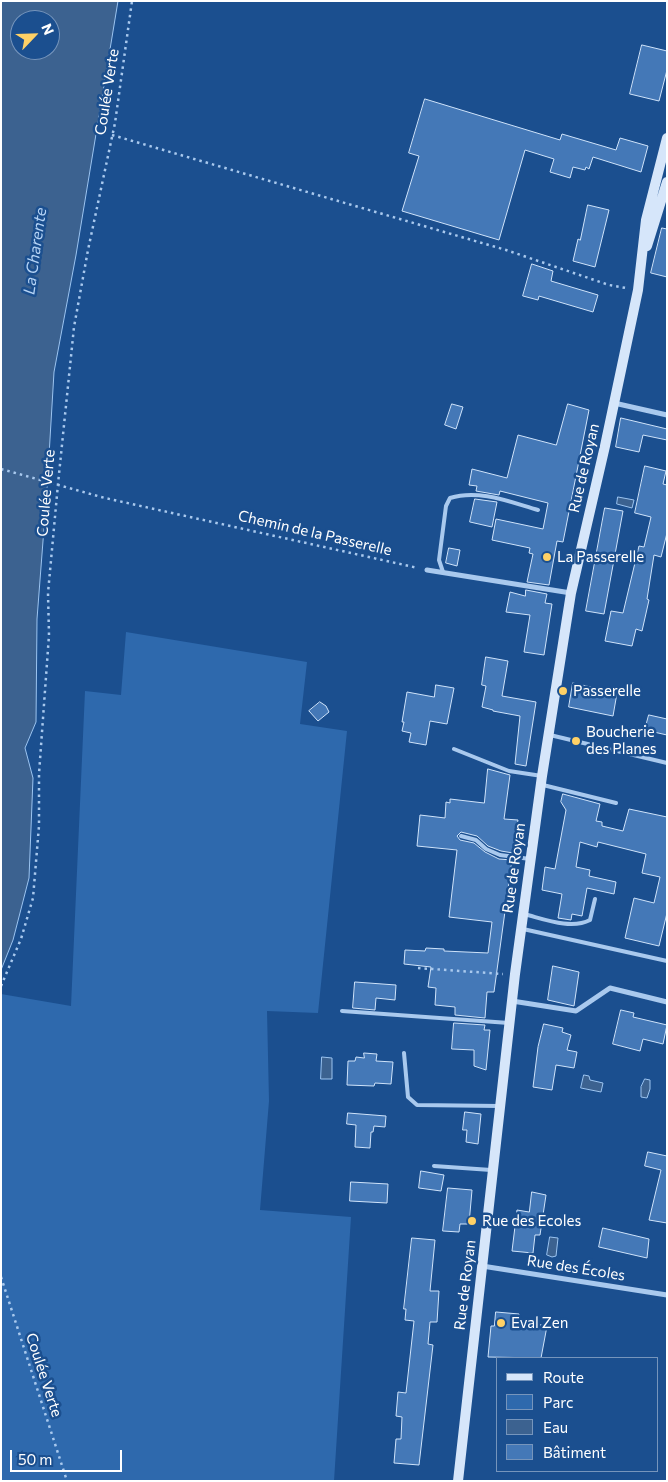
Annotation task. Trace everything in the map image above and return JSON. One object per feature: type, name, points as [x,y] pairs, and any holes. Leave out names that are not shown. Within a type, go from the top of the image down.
[{"type":"main road","name":"Rue de Royan","points":[[458,1481],[520,929],[548,734],[571,593],[638,290],[646,220],[667,138]]},
{"type":"main road","name":"Rue de Royan","points":[[641,266],[667,182]]},
{"type":"street","points":[[614,403],[667,415]]},
{"type":"street","points":[[427,570],[571,593]]},
{"type":"street","points":[[512,1001],[576,1011],[610,988],[667,1002]]},
{"type":"street","name":"Rue des Écoles","points":[[482,1266],[667,1295]]},
{"type":"lane","points":[[443,572],[439,560],[446,506],[450,498],[463,494],[491,497],[538,510]]},
{"type":"lane","points":[[548,734],[667,763]]},
{"type":"lane","points":[[454,749],[509,771],[616,803]]},
{"type":"lane","points":[[461,836],[476,840],[486,849],[500,855],[530,859]]},
{"type":"lane","points":[[522,913],[557,922],[582,925],[590,920],[595,899]]},
{"type":"lane","points":[[520,929],[667,961]]},
{"type":"lane","points":[[342,1011],[509,1023]]},
{"type":"lane","points":[[404,1053],[408,1097],[416,1105],[501,1106]]},
{"type":"lane","points":[[434,1166],[494,1170]]},
{"type":"path","name":"Coulée Verte","points":[[1,986],[21,938],[33,898],[40,826],[39,774],[49,635],[48,593],[74,327],[112,135],[132,1]]},
{"type":"path","points":[[112,135],[506,250],[609,285],[638,290]]},
{"type":"path","name":"Chemin de la Passerelle","points":[[1,469],[105,498],[427,570]]},
{"type":"path","points":[[418,968],[515,974]]},
{"type":"path","name":"Coulée Verte","points":[[1,1277],[67,1481]]},
{"type":"green space","points":[[126,632],[307,662],[300,724],[347,731],[318,1013],[267,1011],[269,1101],[260,1210],[351,1217],[334,1481],[1,1481],[1,994],[71,1006],[85,691],[121,695]]},
{"type":"water","name":"La Charente","points":[[1,1],[118,1],[76,255],[54,372],[37,619],[36,722],[25,748],[33,778],[29,878],[13,940],[1,970]]},
{"type":"water","points":[[618,497],[634,500],[632,508],[617,504]]},
{"type":"water","points":[[322,1057],[332,1058],[332,1079],[321,1079]]},
{"type":"water","points":[[584,1075],[589,1076],[590,1080],[603,1083],[601,1092],[581,1088]]},
{"type":"water","points":[[645,1079],[650,1080],[647,1098],[641,1097],[641,1087]]},
{"type":"water","points":[[550,1237],[558,1238],[556,1256],[552,1257],[547,1255]]},
{"type":"building","points":[[642,45],[667,51],[667,70],[659,101],[630,94]]},
{"type":"building","points":[[425,99],[560,140],[562,134],[616,150],[620,138],[648,146],[641,172],[593,157],[589,169],[586,167],[585,170],[573,167],[570,178],[550,172],[554,159],[525,150],[499,240],[402,211],[419,156],[409,153]]},
{"type":"building","points":[[588,205],[609,210],[595,267],[573,261]]},
{"type":"building","points":[[662,228],[667,229],[667,277],[651,273]]},
{"type":"building","points":[[532,264],[553,271],[551,281],[598,295],[593,312],[539,296],[538,300],[523,296]]},
{"type":"building","points":[[452,404],[463,407],[456,429],[445,425]]},
{"type":"building","points":[[568,404],[589,410],[563,542],[557,541],[549,585],[527,582],[533,554],[529,553],[530,548],[492,540],[496,519],[543,529],[548,503],[500,491],[499,495],[476,491],[477,486],[469,485],[472,469],[507,478],[518,435],[556,445]]},
{"type":"building","points":[[621,418],[667,429],[667,440],[643,435],[639,452],[616,447]]},
{"type":"building","points":[[645,466],[666,471],[663,484],[667,485],[667,533],[661,557],[654,555],[647,599],[649,600],[642,631],[636,629],[632,646],[605,641],[611,611],[623,613],[639,546],[644,547],[651,517],[635,513]]},
{"type":"building","points":[[475,499],[497,502],[492,527],[470,522]]},
{"type":"building","points":[[605,508],[623,511],[604,614],[586,611]]},
{"type":"building","points":[[449,548],[460,550],[457,566],[446,563]]},
{"type":"building","points":[[526,590],[547,594],[545,603],[552,604],[544,655],[524,652],[530,615],[506,612],[510,592],[525,596]]},
{"type":"building","points":[[486,657],[508,661],[502,696],[536,702],[526,766],[515,764],[520,716],[482,707],[486,686],[482,685]]},
{"type":"building","points":[[573,683],[617,693],[613,716],[569,707]]},
{"type":"building","points":[[436,685],[454,688],[447,724],[430,721],[426,745],[409,742],[411,733],[402,731],[407,692],[434,697]]},
{"type":"building","points":[[320,702],[326,706],[329,712],[318,721],[309,711]]},
{"type":"building","points":[[649,715],[667,719],[667,735],[645,730]]},
{"type":"building","points":[[488,769],[510,775],[504,819],[518,820],[513,853],[488,846],[477,836],[461,832],[457,836],[460,840],[474,843],[485,852],[499,859],[512,860],[494,992],[487,992],[485,1018],[455,1015],[455,1007],[435,1005],[436,988],[428,987],[431,967],[404,964],[405,950],[425,951],[426,948],[444,949],[444,951],[488,953],[492,922],[449,917],[457,850],[417,846],[420,815],[445,818],[446,802],[450,803],[450,799],[484,803]]},
{"type":"building","points":[[563,794],[600,804],[596,821],[602,822],[602,826],[623,831],[629,809],[667,817],[667,913],[659,946],[625,938],[634,898],[654,903],[660,877],[642,873],[646,854],[598,842],[597,847],[580,842],[576,867],[590,870],[589,876],[616,882],[614,894],[587,888],[582,916],[572,914],[571,920],[558,918],[562,894],[542,890],[545,867],[555,869],[566,810],[561,802]]},
{"type":"building","points":[[553,966],[579,972],[574,1006],[548,1000]]},
{"type":"building","points":[[355,982],[396,985],[395,1000],[376,998],[375,1010],[353,1008]]},
{"type":"building","points":[[621,1010],[634,1013],[633,1017],[667,1025],[663,1044],[643,1039],[640,1051],[613,1044]]},
{"type":"building","points":[[454,1023],[485,1025],[484,1030],[490,1030],[486,1070],[474,1066],[474,1050],[452,1049]]},
{"type":"building","points":[[544,1024],[563,1028],[562,1032],[571,1035],[567,1050],[577,1052],[574,1068],[556,1065],[552,1090],[533,1087],[538,1047]]},
{"type":"building","points":[[364,1053],[377,1054],[376,1061],[393,1062],[391,1084],[375,1083],[374,1086],[347,1085],[348,1061],[355,1061],[356,1057],[364,1058]]},
{"type":"building","points":[[465,1112],[481,1114],[478,1144],[466,1142],[467,1130],[463,1130]]},
{"type":"building","points":[[348,1113],[386,1116],[385,1127],[374,1126],[373,1132],[371,1132],[370,1148],[355,1147],[356,1125],[347,1124]]},
{"type":"building","points":[[648,1152],[667,1156],[667,1223],[649,1220],[661,1170],[645,1166]]},
{"type":"building","points":[[421,1171],[444,1175],[441,1191],[419,1188]]},
{"type":"building","points":[[351,1182],[388,1184],[387,1203],[350,1201]]},
{"type":"building","points":[[448,1188],[472,1190],[469,1224],[460,1224],[459,1232],[443,1231]]},
{"type":"building","points":[[532,1192],[546,1195],[540,1235],[535,1235],[533,1253],[512,1251],[517,1210],[529,1212]]},
{"type":"building","points":[[603,1228],[649,1239],[647,1258],[599,1247]]},
{"type":"building","points":[[412,1238],[435,1240],[430,1291],[439,1291],[437,1322],[430,1322],[428,1344],[433,1345],[419,1465],[394,1463],[396,1439],[401,1439],[402,1417],[396,1416],[398,1392],[406,1393],[414,1321],[405,1320],[406,1309],[404,1309]]},
{"type":"building","points":[[496,1312],[519,1314],[518,1321],[547,1326],[541,1357],[488,1357],[491,1326],[494,1326]]},
{"type":"place","name":"La Passerelle","points":[[547,557]]},
{"type":"place","name":"Passerelle","points":[[563,691]]},
{"type":"place","name":"Boucherie des Planes","points":[[576,741]]},
{"type":"place","name":"Rue des Ecoles","points":[[472,1221]]},
{"type":"place","name":"Eval Zen","points":[[501,1323]]}]
